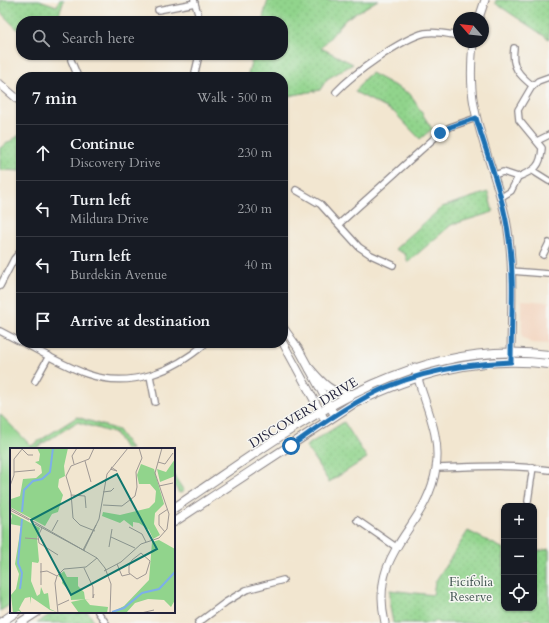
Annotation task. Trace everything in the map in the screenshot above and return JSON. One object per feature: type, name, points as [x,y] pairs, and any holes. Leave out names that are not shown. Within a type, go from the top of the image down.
[{"type":"main road","name":"DISCOVERY DRIVE","points":[[175,507],[329,407],[386,378],[415,367],[465,356],[511,353],[549,355]]},
{"type":"main road","name":"DISCOVERY DRIVE","points":[[175,521],[335,416],[354,404],[386,388],[417,376],[454,367],[511,362],[549,364]]},
{"type":"main road","points":[[310,368],[322,383],[334,392],[343,395],[353,394]]},
{"type":"main road","points":[[0,622],[14,613]]},
{"type":"main road","points":[[20,623],[35,613]]},
{"type":"street","points":[[480,12],[485,0]]},
{"type":"street","points":[[158,10],[194,1],[198,16]]},
{"type":"street","points":[[336,92],[351,76],[414,37],[426,33],[438,32],[453,35]]},
{"type":"street","points":[[473,48],[471,74],[476,118],[494,175],[510,240],[511,362]]},
{"type":"street","points":[[514,48],[514,66],[519,75],[532,86]]},
{"type":"street","points":[[71,60],[76,72]]},
{"type":"street","points":[[195,72],[198,60]]},
{"type":"street","points":[[500,198],[511,190],[518,177],[533,171],[541,159],[542,148],[524,128],[519,120],[518,110],[532,86],[538,81],[549,77]]},
{"type":"street","points":[[0,84],[16,98]]},
{"type":"street","points":[[339,224],[440,133],[450,127],[476,118]]},
{"type":"street","points":[[537,141],[549,135]]},
{"type":"street","points":[[533,171],[549,181]]},
{"type":"street","points":[[494,175],[503,172],[518,177]]},
{"type":"street","points":[[296,190],[320,204],[359,247],[371,255],[393,265]]},
{"type":"street","points":[[543,255],[549,243]]},
{"type":"street","points":[[0,286],[16,259]]},
{"type":"street","points":[[511,271],[549,274]]},
{"type":"street","points":[[0,331],[16,339]]},
{"type":"street","points":[[288,335],[310,368],[335,416]]},
{"type":"street","points":[[34,348],[88,374],[105,378],[120,379],[150,376],[177,365],[199,348]]},
{"type":"street","points":[[286,348],[326,422]]},
{"type":"street","points":[[36,381],[49,356]]},
{"type":"street","points":[[385,623],[382,608],[381,588],[386,567],[396,547],[423,503],[431,487],[436,468],[436,441],[415,367]]},
{"type":"street","points":[[150,376],[155,402]]},
{"type":"street","points":[[436,468],[494,466],[549,470]]},
{"type":"street","points":[[528,501],[533,468]]},
{"type":"street","points":[[357,520],[396,547]]},
{"type":"street","points":[[198,623],[226,602],[246,590],[283,580]]},
{"type":"street","points":[[99,613],[106,623]]},
{"type":"shaded area","points":[[522,300],[549,302],[549,344],[531,343],[522,337]]},
{"type":"green space","points":[[0,0],[39,0],[57,6],[59,0],[64,0],[59,16],[16,16],[16,28],[0,12]]},
{"type":"green space","points":[[268,0],[378,0],[346,19],[321,48],[353,64],[327,79],[320,90],[288,96],[288,72],[248,72],[252,60],[288,60],[288,16],[263,16]]},
{"type":"green space","points":[[496,0],[549,0],[549,39],[495,3]]},
{"type":"green space","points":[[371,73],[410,94],[432,129],[420,139],[394,112],[355,92],[365,78]]},
{"type":"green space","points":[[16,137],[16,171],[0,170],[0,148]]},
{"type":"green space","points":[[488,192],[493,212],[451,225],[408,262],[405,254],[395,249],[442,207]]},
{"type":"green space","points":[[0,414],[33,448],[10,448],[10,605],[0,611]]},
{"type":"green space","points":[[77,417],[118,430],[130,448],[124,448],[116,434],[77,422],[36,448],[31,446]]},
{"type":"green space","points":[[344,422],[367,458],[329,482],[306,446]]},
{"type":"green space","points":[[175,478],[184,491],[179,493],[175,487]]},
{"type":"green space","name":"Ficifolia Reserve","points":[[468,531],[501,548],[501,611],[537,611],[537,551],[549,549],[549,623],[539,623],[528,619],[514,623],[439,623],[436,621],[432,623],[393,623],[390,607],[390,590],[433,595],[435,582]]},
{"type":"green space","points":[[52,613],[89,613],[95,623],[37,623]]},
{"type":"route","points":[[291,446],[354,404],[386,388],[417,376],[466,365],[511,362],[510,240],[506,219],[476,118],[450,127],[440,133]]}]
